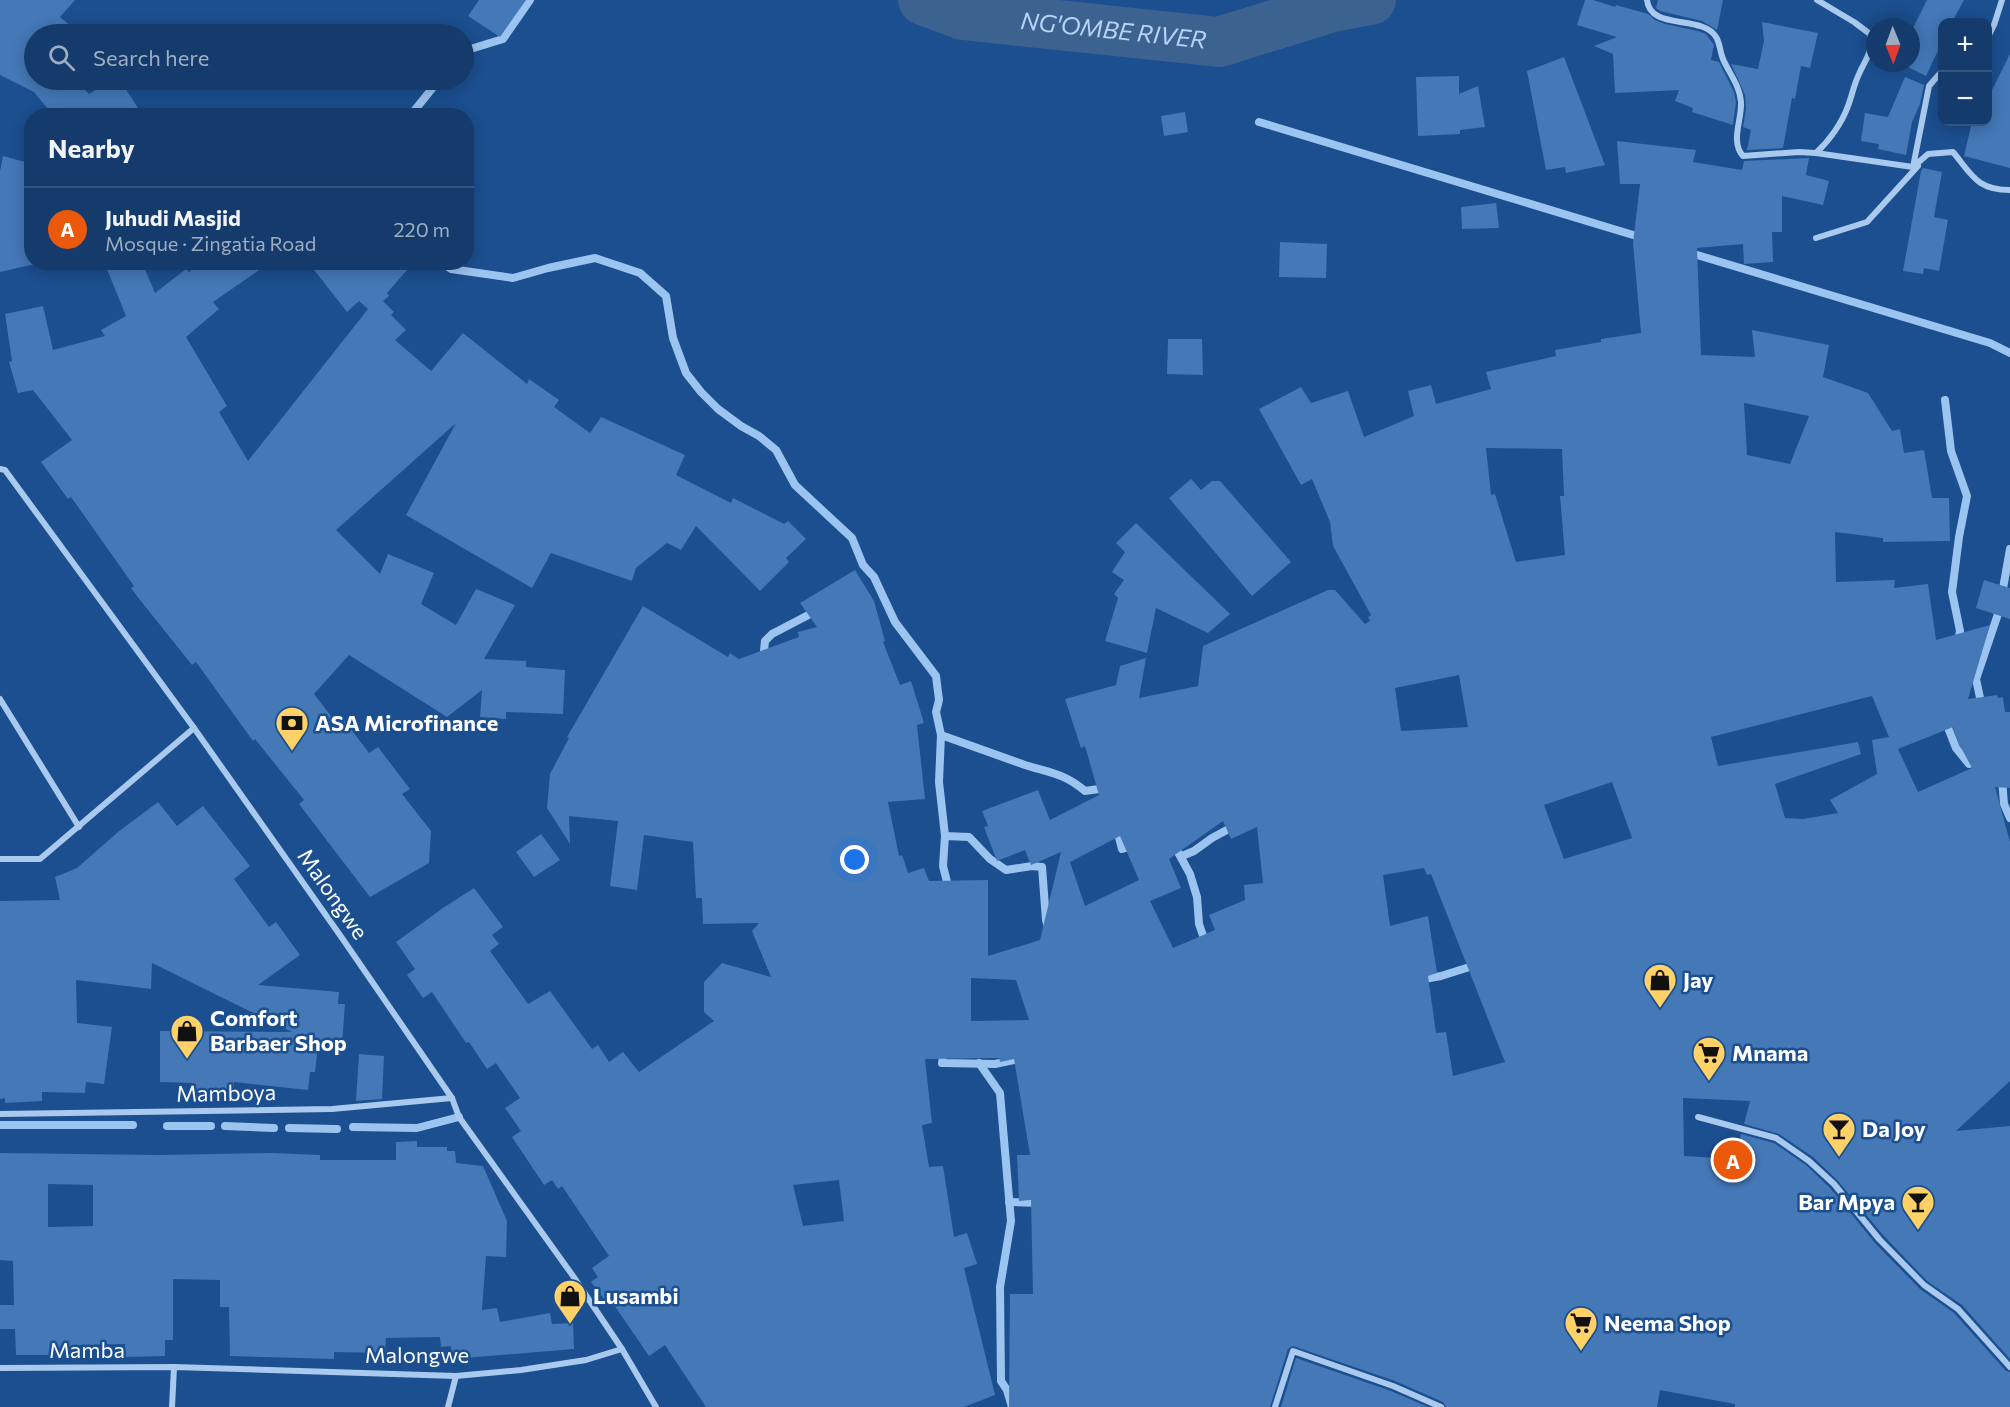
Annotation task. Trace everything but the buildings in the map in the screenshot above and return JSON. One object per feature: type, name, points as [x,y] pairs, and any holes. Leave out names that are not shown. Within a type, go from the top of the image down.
[{"type":"street","points":[[1647,0],[1648,9],[1654,15],[1707,27],[1715,36],[1722,57],[1739,91],[1741,104],[1736,138],[1738,151],[1743,156],[1816,153],[1913,167],[1928,154],[1953,152],[1980,184],[2010,190]]},
{"type":"street","points":[[1816,153],[1828,140],[1848,108],[1859,73],[1872,47],[1870,34],[1817,0]]},
{"type":"street","points":[[1992,29],[2002,0]]},
{"type":"street","points":[[1913,167],[1929,86],[1941,72]]},
{"type":"street","points":[[1816,238],[1867,222],[1928,154]]},
{"type":"street","name":"Malongwe","points":[[0,469],[5,470],[194,728],[342,938],[452,1098],[459,1117],[622,1349],[656,1407]]},
{"type":"street","points":[[0,699],[79,827]]},
{"type":"street","points":[[0,859],[40,859],[194,728]]},
{"type":"street","name":"Mamboya","points":[[0,1114],[332,1109],[452,1098]]},
{"type":"street","points":[[1698,1117],[1776,1138],[1809,1161],[1834,1184],[1879,1239],[1924,1285],[1958,1309],[2010,1367]]},
{"type":"street","name":"Malongwe","points":[[174,1367],[456,1376],[543,1367],[586,1360],[622,1349]]},
{"type":"street","points":[[1275,1407],[1293,1352],[1393,1386],[1441,1407]]},
{"type":"street","points":[[172,1407],[174,1367]]},
{"type":"street","name":"Mamba","points":[[0,1368],[174,1367]]},
{"type":"street","points":[[448,1407],[456,1376]]},
{"type":"waterway","points":[[474,48],[503,39],[530,0]]},
{"type":"waterway","name":"NG'OMBE RIVER","points":[[923,0],[963,15],[1219,42],[1332,7],[1371,0]]},
{"type":"waterway","points":[[416,108],[431,90]]},
{"type":"waterway","points":[[1259,122],[1643,238]]},
{"type":"waterway","points":[[1687,252],[1990,343],[2010,353]]},
{"type":"waterway","points":[[458,270],[513,278],[595,258],[640,273],[666,296],[673,338],[686,373],[718,409],[776,450],[795,485],[852,538],[863,565],[874,577],[895,622],[936,676],[939,700],[936,712],[941,735],[939,782],[945,836],[943,866],[947,891]]},
{"type":"waterway","points":[[1945,400],[1951,451],[1967,496],[1952,592],[1960,631],[1958,643]]},
{"type":"waterway","points":[[1982,707],[1976,679],[1999,611],[2010,549]]},
{"type":"waterway","points":[[763,661],[765,641],[772,634],[816,611]]},
{"type":"waterway","points":[[1945,720],[1956,748],[1969,764],[1980,761]]},
{"type":"waterway","points":[[941,735],[1056,774],[1070,780],[1085,791],[1106,788],[1106,791]]},
{"type":"waterway","points":[[2002,779],[2004,804],[2010,818]]},
{"type":"waterway","points":[[1182,856],[1236,825]]},
{"type":"waterway","points":[[1116,826],[1122,849],[1136,845]]},
{"type":"waterway","points":[[945,836],[969,837],[990,859],[1006,870],[1032,866],[1042,867],[1048,927]]},
{"type":"waterway","points":[[1173,843],[1190,874],[1197,897],[1199,924],[1206,944]]},
{"type":"waterway","points":[[1419,980],[1441,976],[1479,964]]},
{"type":"waterway","points":[[944,1050],[942,1063],[995,1064],[1024,1058]]},
{"type":"waterway","points":[[979,1063],[1000,1093],[1011,1221],[1000,1287],[1001,1381],[1007,1390],[1012,1407]]},
{"type":"waterway","points":[[353,1127],[417,1128],[459,1117]]},
{"type":"waterway","points":[[0,1125],[133,1125]]},
{"type":"waterway","points":[[167,1126],[211,1126]]},
{"type":"waterway","points":[[225,1126],[274,1128]]},
{"type":"waterway","points":[[289,1128],[337,1129]]},
{"type":"waterway","points":[[1009,1202],[1041,1203]]},
{"type":"place","name":"ASA Microfinance","points":[[292,752]]},
{"type":"place","name":"Jay","points":[[1660,1009]]},
{"type":"place","name":"Comfort Barbaer Shop","points":[[187,1060]]},
{"type":"place","name":"Mnama","points":[[1709,1082]]},
{"type":"place","name":"Da Joy","points":[[1839,1158]]},
{"type":"place","name":"Juhudi Masjid","points":[[1733,1160]]},
{"type":"place","name":"Bar Mpya","points":[[1918,1231]]},
{"type":"place","name":"Lusambi","points":[[570,1325]]},
{"type":"place","name":"Neema Shop","points":[[1581,1352]]}]
